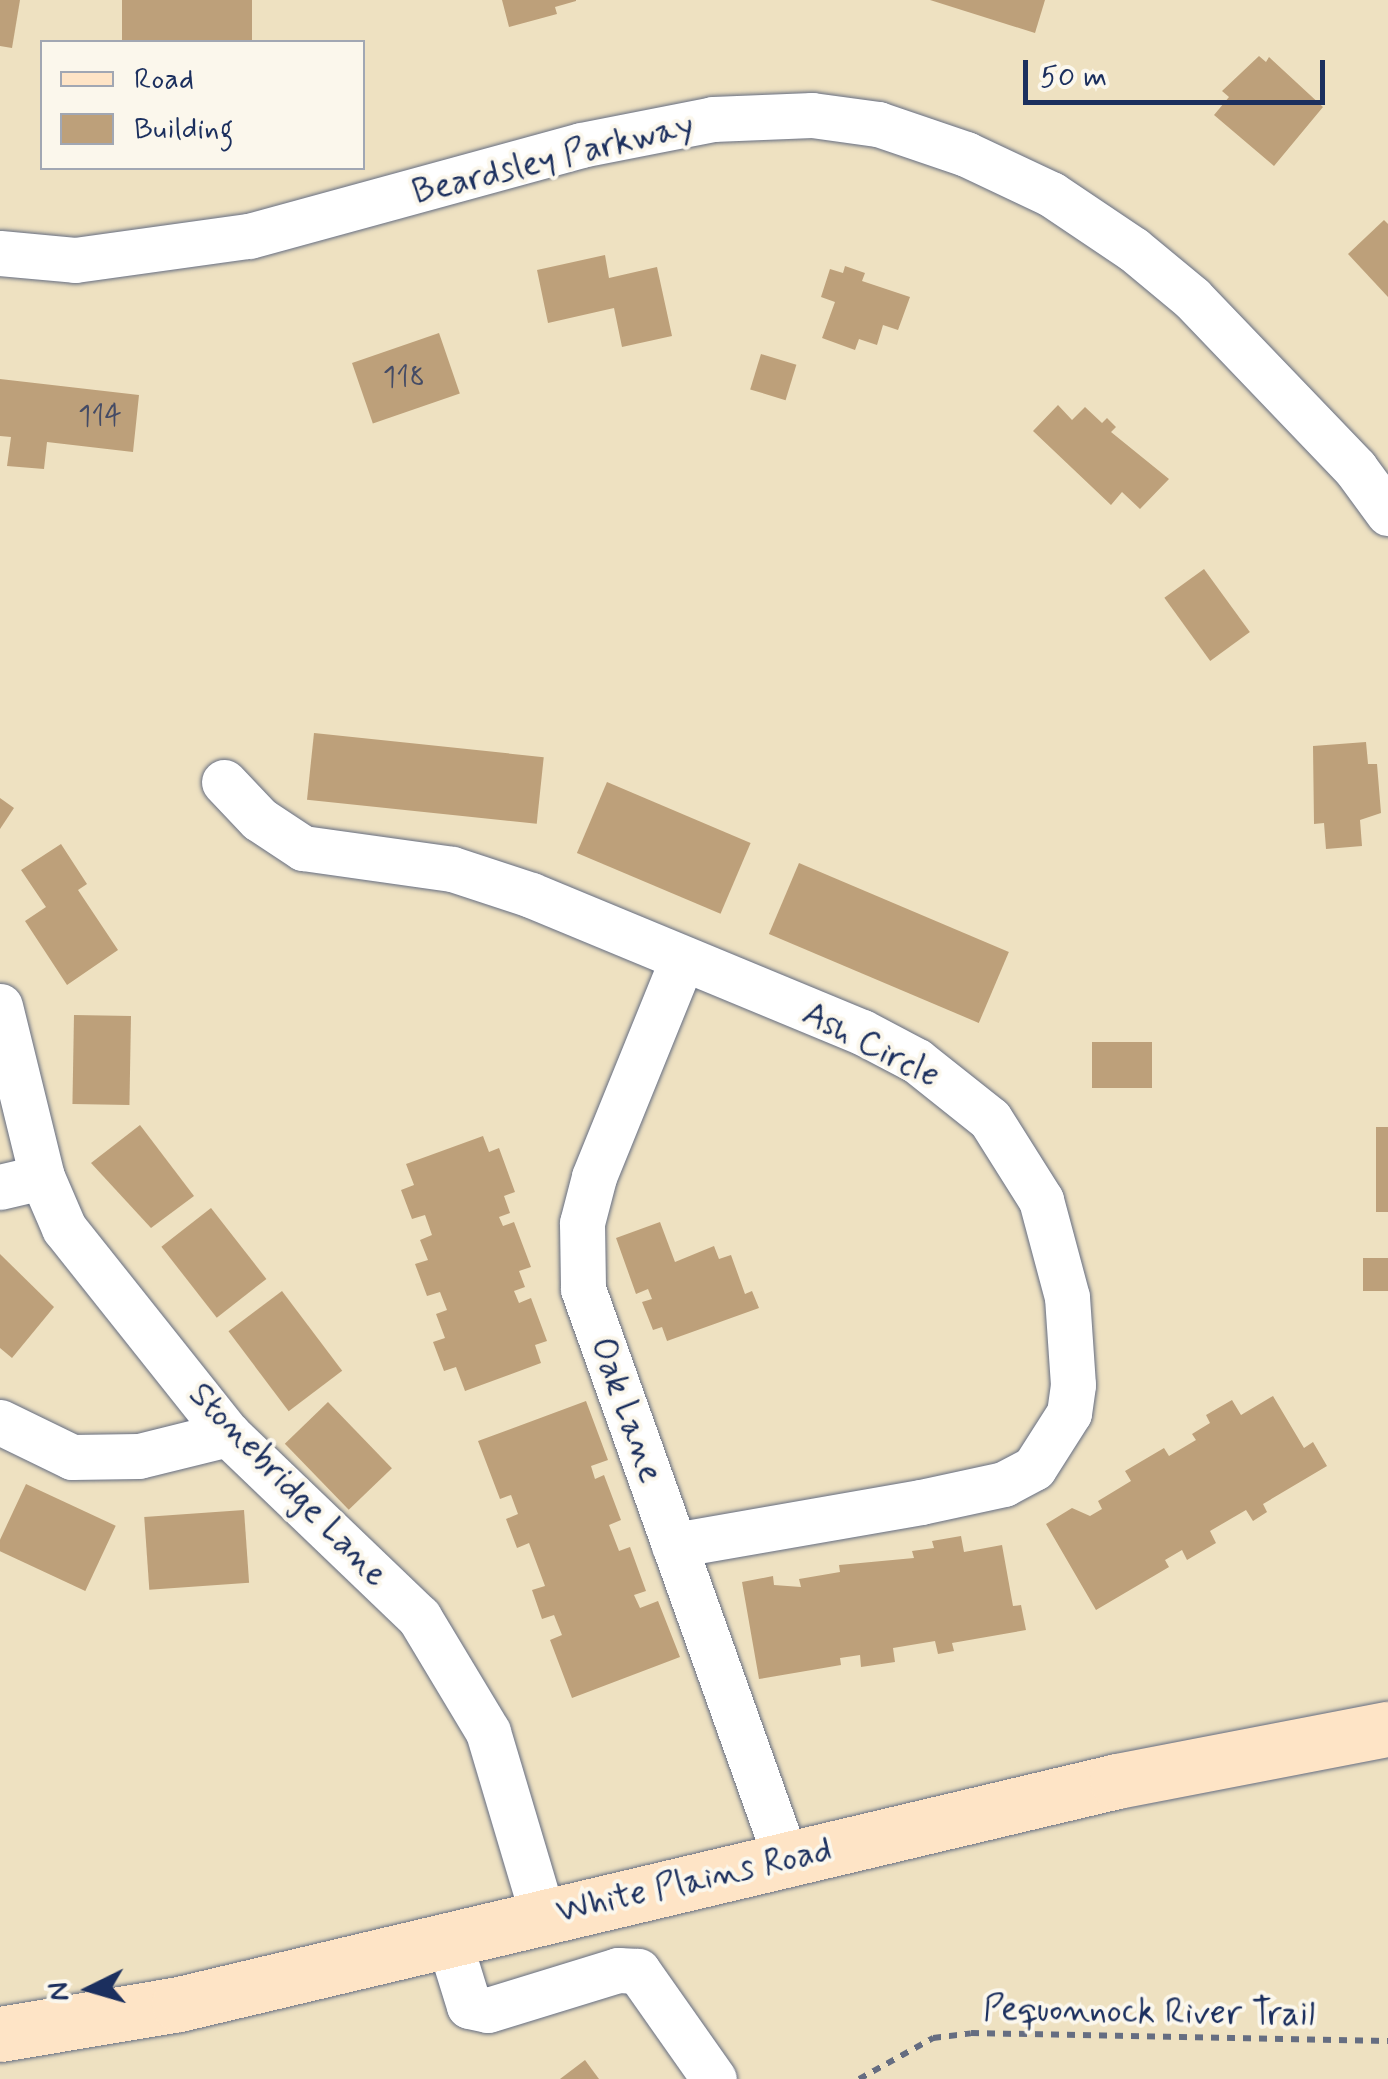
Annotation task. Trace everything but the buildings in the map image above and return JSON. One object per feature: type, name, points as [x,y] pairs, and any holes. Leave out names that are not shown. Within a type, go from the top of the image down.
[{"type":"main road","name":"White Plains Road","points":[[0,2034],[178,2004],[1117,1781],[1388,1730]]},
{"type":"street","name":"Beardsley Parkway","points":[[0,253],[75,260],[249,236],[582,145],[713,120],[812,115],[878,124],[966,154],[1051,194],[1133,249],[1192,298],[1355,468],[1388,513]]},
{"type":"street","name":"Ash Circle","points":[[224,782],[258,819],[304,848],[452,869],[532,895],[889,1046],[955,1087],[990,1119],[1041,1200],[1074,1351],[1069,1414],[1052,1448],[1034,1468],[1004,1484],[674,1546]]},
{"type":"street","name":"Oak Lane","points":[[682,960],[594,1177],[582,1223],[580,1262],[590,1308],[786,1858]]},
{"type":"street","name":"Stonebridge Lane","points":[[0,1006],[21,1182],[64,1228],[228,1434],[419,1617],[488,1732],[544,1916]]},
{"type":"street","points":[[0,1422],[72,1456],[139,1456],[228,1434]]},
{"type":"street","points":[[448,1938],[469,2006],[488,2010],[618,1970],[638,1971],[714,2079]]},
{"type":"path","name":"Pequonnock River Trail","points":[[859,2079],[934,2038],[970,2033],[1388,2042]]}]
